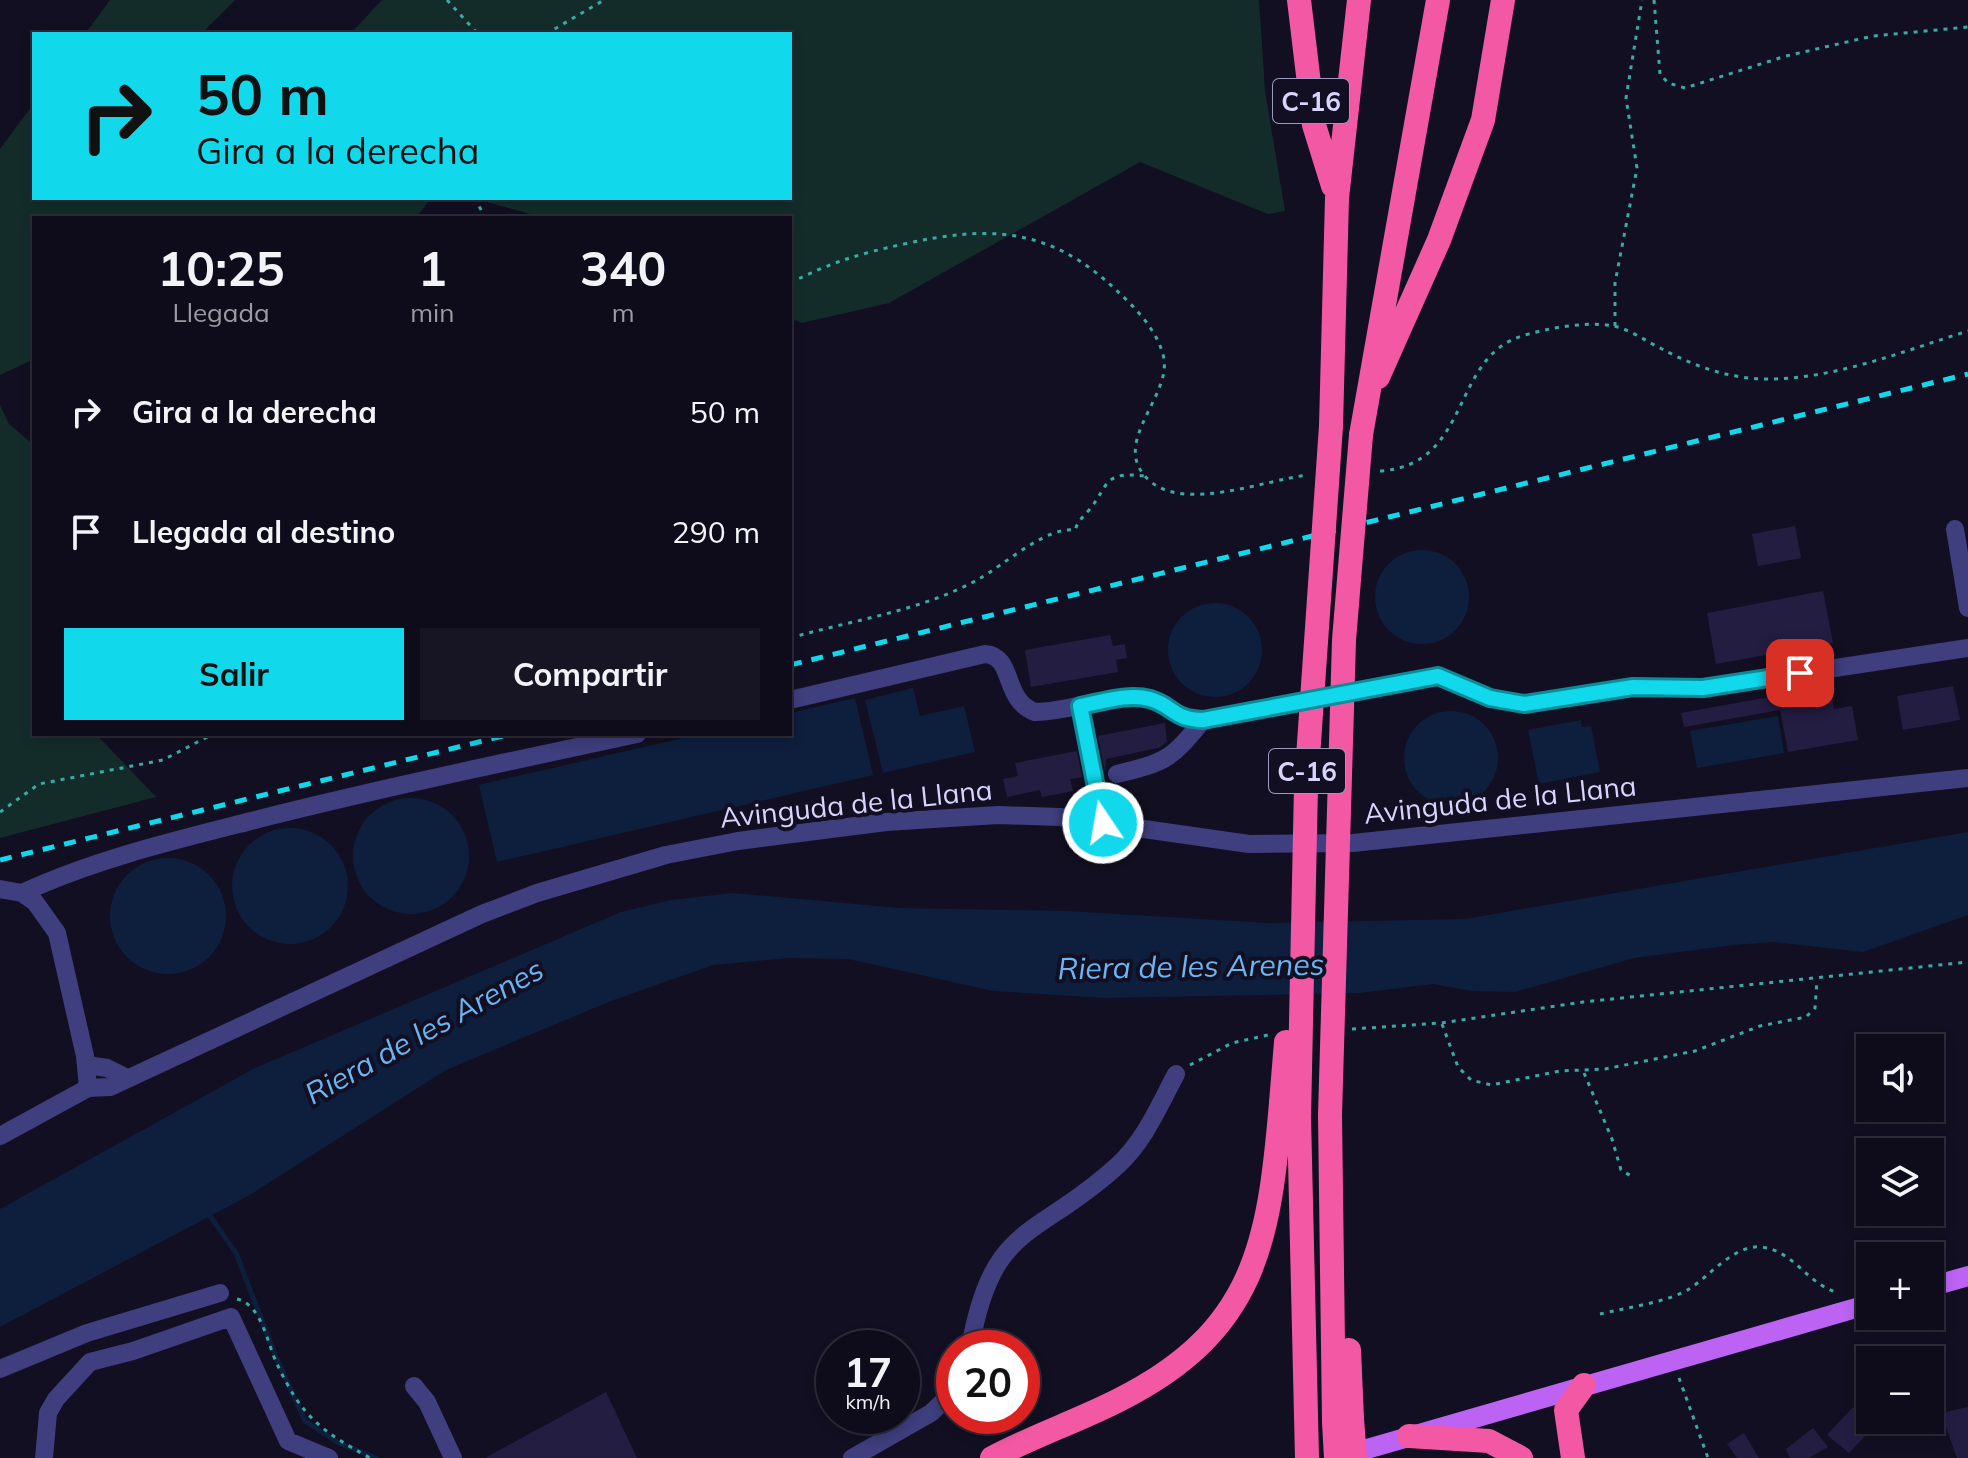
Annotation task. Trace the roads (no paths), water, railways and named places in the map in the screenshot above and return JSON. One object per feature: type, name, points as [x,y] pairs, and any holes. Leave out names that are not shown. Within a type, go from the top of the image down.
[{"type":"highway","name":"C-16","points":[[1299,0],[1314,125],[1337,198]]},
{"type":"highway","name":"C-16","points":[[1306,1446],[1290,1110],[1302,925],[1314,636],[1331,426],[1337,198],[1359,0]]},
{"type":"highway","name":"C-16","points":[[1336,1458],[1343,1420],[1330,1245],[1330,1115],[1344,640],[1365,404],[1438,0]]},
{"type":"highway","name":"C-16","points":[[1365,404],[1401,331],[1483,120],[1503,0]]},
{"type":"highway","points":[[992,1458],[1120,1400],[1182,1361],[1209,1336],[1238,1297],[1266,1231],[1276,1166],[1290,1110]]},
{"type":"highway","points":[[1573,1458],[1566,1410],[1584,1385]]},
{"type":"highway","points":[[1343,1420],[1355,1458]]},
{"type":"highway","points":[[1409,1436],[1489,1441],[1521,1458]]},
{"type":"main road","points":[[1944,1283],[1968,1276]]},
{"type":"main road","points":[[1336,1458],[1856,1308]]},
{"type":"street","points":[[1955,529],[1968,608]]},
{"type":"street","points":[[792,700],[995,654],[1002,661],[1015,698],[1026,709],[1047,712],[1121,698],[1146,698],[1179,718],[1203,720],[1438,676],[1490,698],[1524,704],[1633,687],[1703,688],[1968,648]]},
{"type":"street","points":[[1080,706],[1103,823]]},
{"type":"street","points":[[1117,774],[1164,762],[1180,749],[1203,720]]},
{"type":"street","points":[[22,893],[62,876],[185,837],[364,792],[628,736]]},
{"type":"street","name":"Avinguda de la Llana","points":[[0,1136],[88,1088],[110,1087],[482,914],[622,866],[738,841],[886,822],[998,815],[1103,823],[1249,844],[1353,843],[1968,778]]},
{"type":"street","points":[[0,889],[22,893],[44,912],[57,933],[87,1065],[88,1088]]},
{"type":"street","points":[[87,1065],[107,1068],[127,1078]]},
{"type":"street","points":[[974,1330],[982,1293],[1001,1256],[1024,1233],[1117,1166],[1135,1147],[1176,1074]]},
{"type":"street","points":[[0,1369],[87,1333],[220,1293]]},
{"type":"street","points":[[44,1458],[48,1413],[56,1399],[90,1362],[133,1351],[231,1317],[288,1441],[329,1458]]},
{"type":"street","points":[[414,1386],[427,1402],[453,1458]]},
{"type":"street","points":[[852,1458],[936,1408]]},
{"type":"water","points":[[1422,550],[1440,554],[1455,564],[1465,579],[1469,597],[1465,615],[1455,630],[1440,640],[1422,644],[1404,640],[1389,630],[1379,615],[1375,597],[1379,579],[1389,564],[1404,554]]},
{"type":"water","points":[[1215,603],[1233,607],[1248,617],[1258,632],[1262,650],[1258,668],[1248,683],[1233,693],[1215,697],[1197,693],[1182,683],[1172,668],[1168,650],[1172,632],[1182,617],[1197,607]]},
{"type":"water","points":[[913,688],[920,716],[964,706],[975,752],[883,773],[865,700]]},
{"type":"water","points":[[855,698],[873,775],[497,862],[479,785],[691,736],[792,736],[792,713]]},
{"type":"water","points":[[1451,711],[1469,715],[1484,725],[1494,740],[1498,758],[1494,776],[1484,791],[1469,801],[1451,805],[1433,801],[1418,791],[1408,776],[1404,758],[1408,740],[1418,725],[1433,715]]},
{"type":"water","points":[[1778,716],[1784,753],[1697,768],[1690,731]]},
{"type":"water","points":[[1581,720],[1582,727],[1591,726],[1600,772],[1539,784],[1528,730]]},
{"type":"water","points":[[411,798],[433,802],[452,815],[465,834],[469,856],[465,878],[452,897],[433,910],[411,914],[389,910],[370,897],[357,878],[353,856],[357,834],[370,815],[389,802]]},
{"type":"water","points":[[290,828],[312,832],[331,845],[344,864],[348,886],[344,908],[331,927],[312,940],[290,944],[268,940],[249,927],[236,908],[232,886],[236,864],[249,845],[268,832]]},
{"type":"water","name":"Riera de les Arenes","points":[[1968,832],[1968,915],[1863,952],[1774,942],[1734,945],[1634,958],[1515,992],[1472,991],[1433,984],[1359,993],[1104,998],[993,991],[848,959],[789,958],[713,965],[611,1001],[446,1070],[248,1196],[0,1327],[0,1209],[253,1069],[621,912],[671,900],[733,893],[899,908],[1067,911],[1268,923],[1465,919]]},
{"type":"water","points":[[168,858],[190,862],[209,875],[222,894],[226,916],[222,938],[209,957],[190,970],[168,974],[146,970],[127,957],[114,938],[110,916],[114,894],[127,875],[146,862]]},
{"type":"waterway","points":[[208,1213],[236,1253],[275,1355],[305,1421],[337,1442],[376,1458]]},
{"type":"railway","points":[[792,665],[1968,374]]},
{"type":"railway","points":[[0,860],[503,736]]}]
